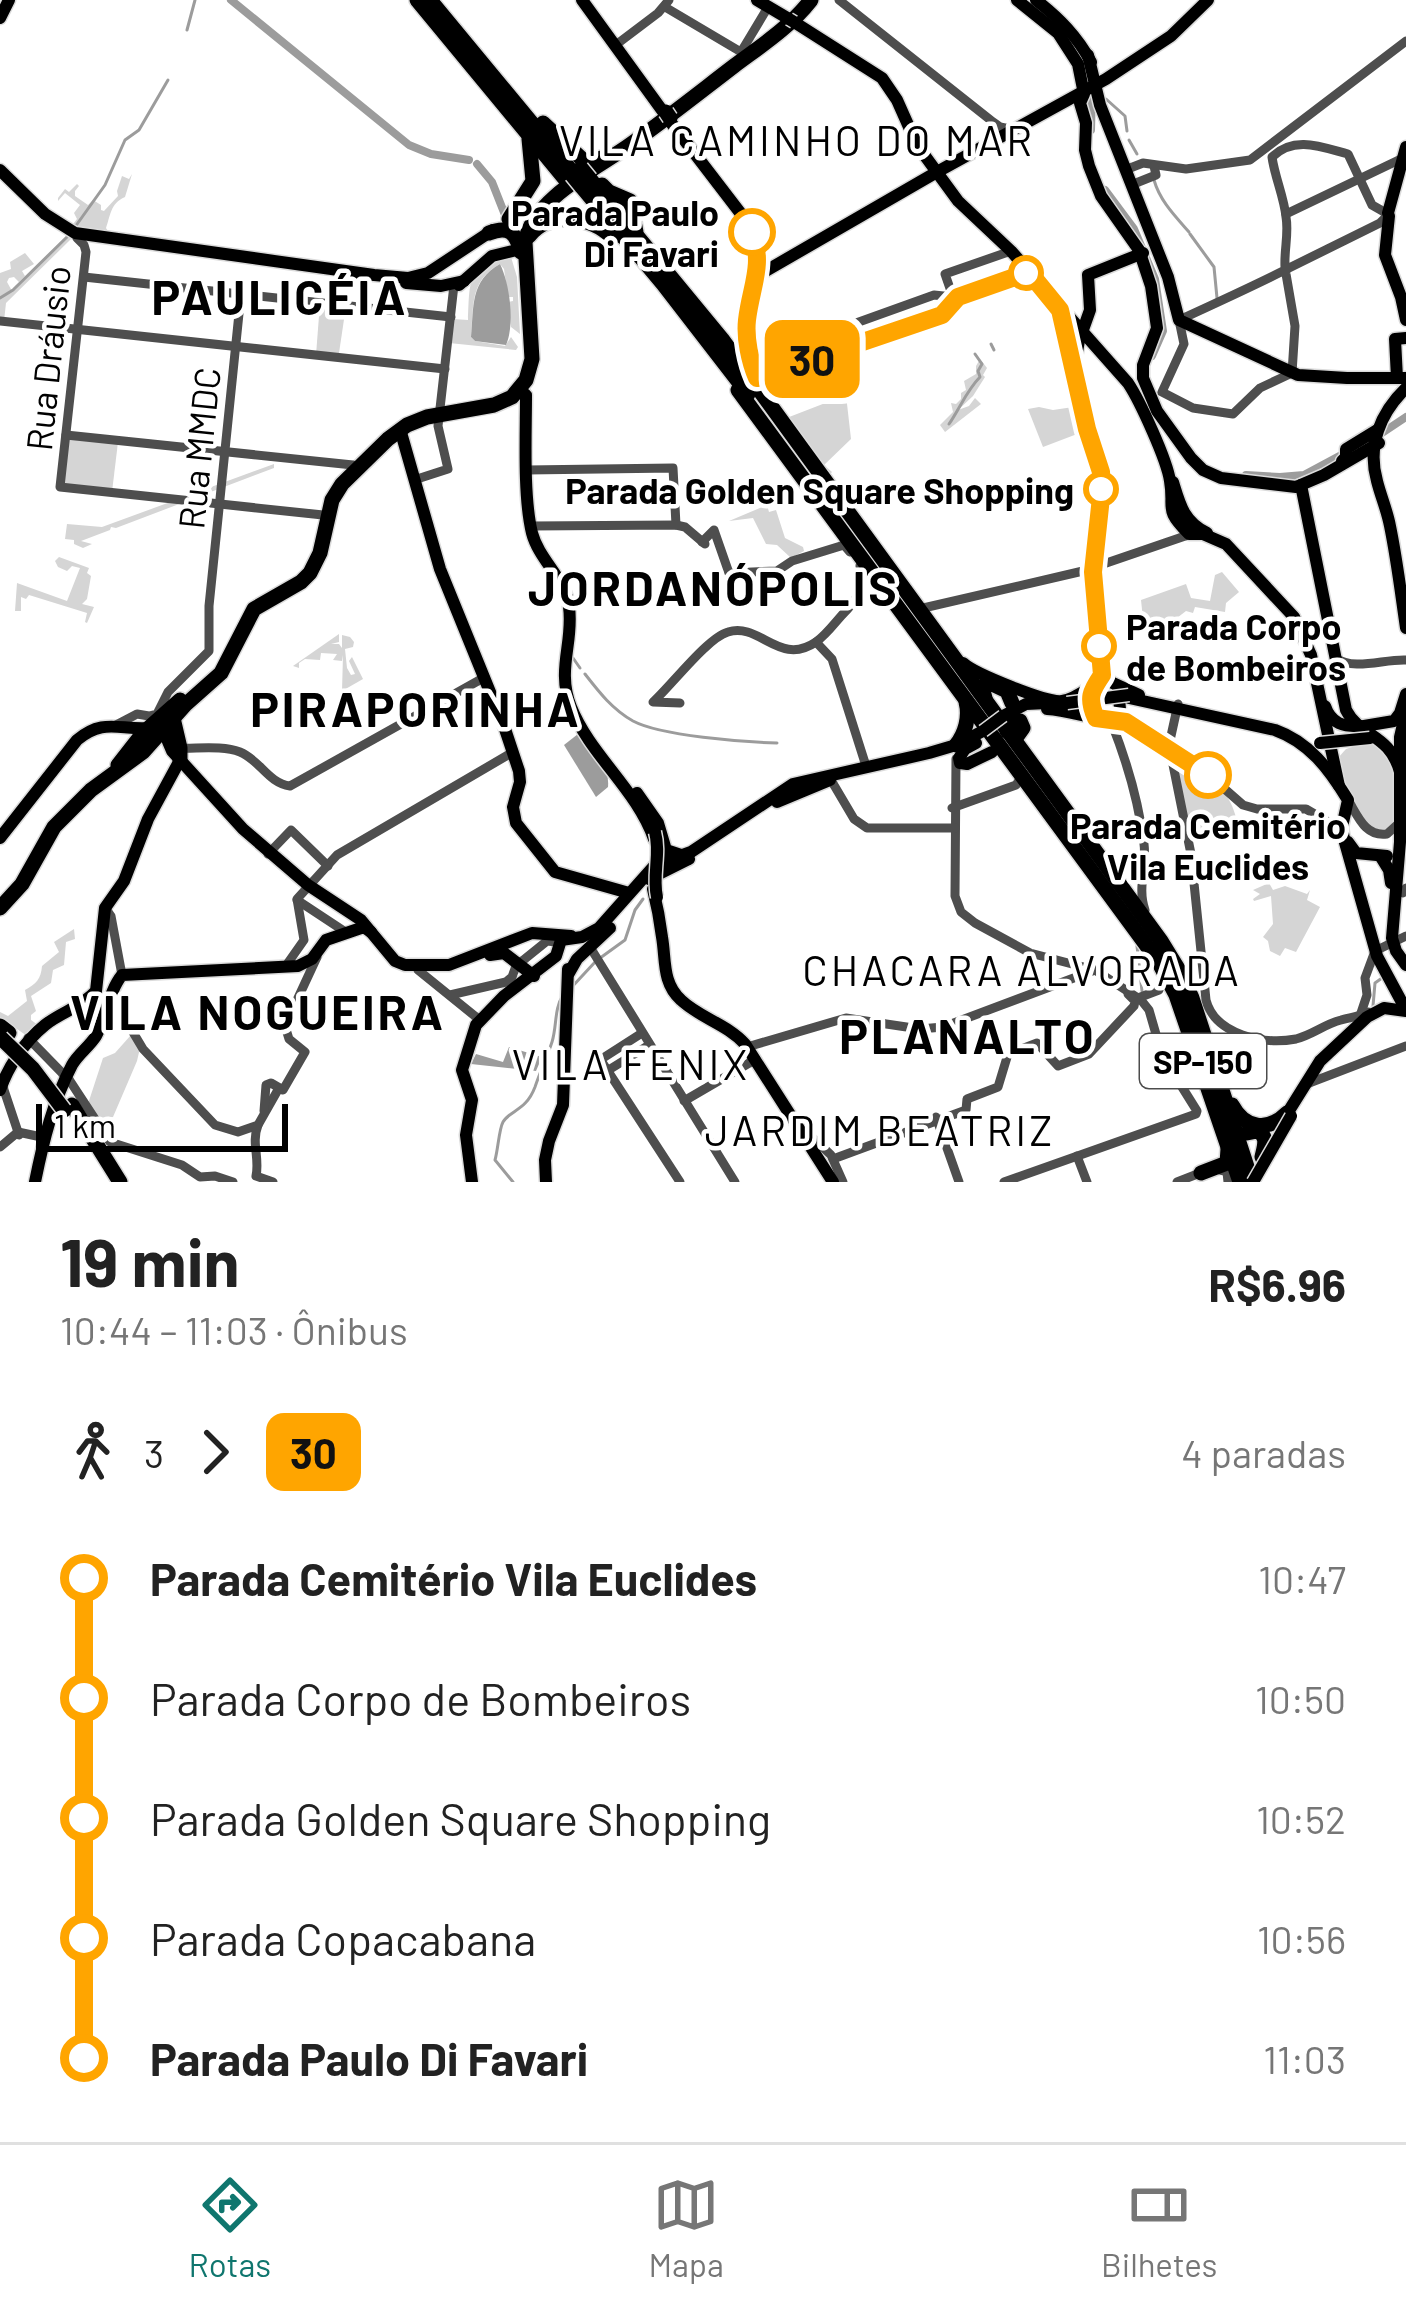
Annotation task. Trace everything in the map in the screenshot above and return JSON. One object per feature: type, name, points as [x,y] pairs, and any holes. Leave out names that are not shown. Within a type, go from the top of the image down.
[{"type":"highway","name":"SP-150","points":[[417,0],[533,125]]},
{"type":"highway","name":"SP-150","points":[[428,0],[533,125]]},
{"type":"highway","name":"SP-150","points":[[428,0],[724,361],[860,561],[924,622],[956,662],[988,735],[1046,798],[1170,983],[1238,1144]]},
{"type":"highway","name":"SP-150","points":[[441,0],[1164,959],[1248,1182]]},
{"type":"highway","points":[[692,104],[749,51],[772,42],[809,0]]},
{"type":"highway","points":[[521,250],[529,226],[573,179],[791,23],[809,0]]},
{"type":"highway","points":[[448,38],[480,64]]},
{"type":"highway","points":[[573,179],[630,145],[716,81]]},
{"type":"highway","points":[[573,179],[668,116]]},
{"type":"highway","points":[[1,906],[22,884],[51,831],[79,799],[152,738],[213,674],[250,605],[308,567],[333,487],[353,465],[416,414],[500,404],[520,390],[530,372],[531,345],[521,250],[516,235],[501,229],[532,181],[533,125]]},
{"type":"highway","points":[[573,179],[596,176],[604,187],[632,204],[634,226],[644,245]]},
{"type":"highway","name":"SP-150","points":[[573,179],[614,208],[702,316],[757,374],[1018,771],[1156,942],[1182,991],[1212,1069],[1248,1182]]},
{"type":"highway","name":"SP-150","points":[[573,179],[709,337],[860,561],[924,622],[1018,771],[1046,798],[1066,836],[1146,943],[1212,1069],[1248,1182]]},
{"type":"highway","points":[[521,250],[533,230],[544,223],[579,220],[595,223],[622,246]]},
{"type":"highway","points":[[79,799],[221,673],[254,609],[310,573],[339,488],[400,430],[440,412]]},
{"type":"highway","points":[[832,491],[860,561]]},
{"type":"highway","points":[[924,622],[966,702],[1066,836]]},
{"type":"highway","points":[[966,702],[968,716],[961,739],[988,735]]},
{"type":"highway","points":[[1018,771],[1046,798]]},
{"type":"highway","points":[[2,1034],[33,1069],[68,1094],[120,1182]]},
{"type":"highway","points":[[1212,1069],[1243,1120],[1260,1126],[1285,1118]]},
{"type":"highway","points":[[68,1094],[109,1182]]},
{"type":"highway","points":[[1202,1173],[1228,1162],[1238,1144],[1260,1132],[1269,1152]]},
{"type":"highway","points":[[1229,1182],[1238,1144]]},
{"type":"main road","points":[[0,16],[8,0]]},
{"type":"main road","points":[[584,0],[758,239],[762,271],[744,329],[751,372],[757,374]]},
{"type":"main road","points":[[1018,0],[1052,25],[1080,63],[1169,279],[1179,320],[1292,372],[1404,384]]},
{"type":"main road","points":[[1208,0],[1171,36],[1080,104],[1090,171],[1101,196],[1142,253],[1151,286],[1157,322],[1142,374],[1156,411],[1203,470],[1231,480],[1293,484],[1321,474],[1347,453],[1376,440]]},
{"type":"main road","points":[[1040,1],[1088,55],[1094,91]]},
{"type":"main road","points":[[763,3],[874,71],[963,206],[1011,250],[1077,332],[1138,392],[1172,477],[1172,513],[1191,532],[1226,544],[1293,616],[1311,655],[1332,675],[1352,721],[1393,753],[1400,772]]},
{"type":"main road","points":[[762,271],[938,171],[1094,91]]},
{"type":"main road","points":[[1404,152],[1385,215],[1384,252],[1406,320]]},
{"type":"main road","points":[[938,171],[965,204],[1004,239],[1077,332],[1123,377],[1137,397],[1171,482],[1174,503]]},
{"type":"main road","points":[[0,173],[36,213],[72,235],[350,277],[454,282],[492,256],[521,250]]},
{"type":"main road","points":[[72,235],[408,278],[438,267],[573,179]]},
{"type":"main road","points":[[454,282],[460,253]]},
{"type":"main road","points":[[825,780],[1072,711],[1113,720],[1120,709],[1104,673],[1095,567],[1101,476],[1087,429],[1077,332],[1088,274],[1142,253]]},
{"type":"main road","points":[[438,267],[454,282]]},
{"type":"main road","points":[[1401,339],[1404,384],[1376,440],[1376,476],[1388,510],[1406,628]]},
{"type":"main road","points":[[530,372],[530,470]]},
{"type":"main road","points":[[520,390],[526,394],[535,541],[568,602],[563,671],[570,704],[619,779],[658,823],[658,865],[672,976],[689,1000],[734,1026],[752,1047],[839,1182]]},
{"type":"main road","points":[[400,430],[440,569],[513,752],[520,778],[513,812],[522,832],[556,873],[625,895]]},
{"type":"main road","points":[[1347,453],[1376,440]]},
{"type":"main road","points":[[1376,440],[1406,597]]},
{"type":"main road","points":[[1293,484],[1302,509],[1332,675],[1331,754],[1345,808],[1342,830],[1352,878],[1394,956],[1406,968]]},
{"type":"main road","points":[[534,526],[570,587],[575,605],[571,676],[576,703],[660,840],[657,877],[668,957]]},
{"type":"main road","points":[[924,622],[969,669],[1068,703]]},
{"type":"main road","points":[[988,735],[1028,703],[1068,703],[1113,689]]},
{"type":"main road","points":[[1096,718],[1091,698],[1113,689]]},
{"type":"main road","points":[[595,944],[625,895],[658,865],[694,850],[785,794],[866,766],[988,735],[1113,689],[1290,736],[1317,757],[1339,786]]},
{"type":"main road","points":[[988,735],[1019,694],[1033,693]]},
{"type":"main road","points":[[1391,943],[1406,694]]},
{"type":"main road","points":[[1178,706],[1276,726],[1311,742],[1390,730],[1403,712]]},
{"type":"main road","points":[[1332,723],[1344,722],[1346,711]]},
{"type":"main road","points":[[1332,723],[1370,734]]},
{"type":"main road","points":[[0,838],[74,739],[82,741],[107,730],[152,738],[304,891],[357,916],[360,931],[395,961],[424,971],[499,952],[533,975]]},
{"type":"main road","points":[[1331,754],[1338,735],[1370,734]]},
{"type":"main road","points":[[106,911],[125,881],[148,819],[152,738]]},
{"type":"main road","points":[[1,1091],[6,1065],[29,1039],[91,992],[106,911],[144,817],[152,738]]},
{"type":"main road","points":[[568,973],[658,865],[690,859],[785,794]]},
{"type":"main road","points":[[1342,830],[1355,852],[1399,856]]},
{"type":"main road","points":[[137,853],[146,837]]},
{"type":"main road","points":[[1399,856],[1405,893]]},
{"type":"main road","points":[[1399,856],[1391,880],[1391,943],[1404,1007]]},
{"type":"main road","points":[[35,1182],[55,1100],[68,1094],[75,1060],[94,1038],[122,975],[303,964],[326,940],[360,931]]},
{"type":"main road","points":[[460,965],[534,932],[595,944]]},
{"type":"main road","points":[[515,960],[508,946],[520,938]]},
{"type":"main road","points":[[546,1182],[548,1141],[563,1106],[568,973],[562,939],[595,944]]},
{"type":"main road","points":[[480,1020],[556,958],[568,973]]},
{"type":"main road","points":[[474,1182],[469,1138],[475,1099],[464,1070],[480,1020],[507,987],[533,975]]},
{"type":"main road","points":[[1248,1182],[1320,1060],[1362,1018],[1381,1009],[1404,1007]]},
{"type":"main road","points":[[1248,1182],[1323,1061],[1376,1015],[1404,1007]]},
{"type":"main road","points":[[752,1047],[839,1182]]},
{"type":"main road","points":[[1263,1182],[1269,1152],[1285,1118]]},
{"type":"street","points":[[839,0],[1000,128],[1015,130]]},
{"type":"street","points":[[619,49],[667,3],[749,51],[763,3]]},
{"type":"street","points":[[1125,170],[1186,170],[1263,156],[1406,41]]},
{"type":"street","points":[[1385,215],[1348,154],[1314,143],[1281,148],[1272,158],[1286,214],[1286,270],[1288,302],[1294,322],[1292,372],[1260,388],[1233,414],[1191,408],[1161,392],[1184,344],[1179,320],[1286,270],[1385,215],[1406,219]]},
{"type":"street","points":[[1286,214],[1404,152]]},
{"type":"street","points":[[1131,185],[1151,168]]},
{"type":"street","name":"Rua Dráusio","points":[[72,235],[86,250],[60,487],[219,504]]},
{"type":"street","points":[[954,298],[945,274],[1011,250]]},
{"type":"street","points":[[757,374],[747,321],[762,271]]},
{"type":"street","points":[[757,374],[935,294],[954,298],[1030,271]]},
{"type":"street","points":[[84,277],[451,317]]},
{"type":"street","points":[[414,480],[448,470],[439,436],[454,282]]},
{"type":"street","name":"Rua MMDC","points":[[152,738],[137,714],[157,714],[168,692],[208,654],[211,640],[208,607],[241,294]]},
{"type":"street","points":[[757,374],[942,315],[954,298]]},
{"type":"street","points":[[1204,309],[1213,335]]},
{"type":"street","points":[[0,321],[445,369]]},
{"type":"street","points":[[66,435],[353,465]]},
{"type":"street","points":[[530,470],[675,470],[676,524]]},
{"type":"street","points":[[219,504],[323,515]]},
{"type":"street","points":[[534,526],[676,524],[710,537],[729,573],[779,570],[791,562],[860,561],[857,602],[816,643],[790,652],[753,635],[731,633],[719,638],[654,703],[680,703]]},
{"type":"street","points":[[924,622],[1191,532]]},
{"type":"street","points":[[816,643],[832,659],[866,766]]},
{"type":"street","points":[[1332,675],[1344,660],[1406,658]]},
{"type":"street","points":[[152,738],[236,751],[275,782],[290,786],[485,677]]},
{"type":"street","points":[[1178,706],[1169,746],[1191,854],[1210,1014],[1227,1028],[1267,1039],[1298,1038],[1338,1021],[1362,1018],[1382,1005],[1404,1007]]},
{"type":"street","points":[[832,1157],[966,1106],[1001,1085],[1008,1054],[1039,1043],[1060,1066],[1086,1056],[1103,1043],[1130,996],[1170,983],[1143,904],[1147,850],[1113,720],[1126,722],[1203,770],[1251,808],[1306,809],[1342,830]]},
{"type":"street","points":[[988,735],[957,806],[955,896],[963,915],[1030,953],[1087,970],[1148,1008],[1162,1055],[1197,1110],[1004,1182]]},
{"type":"street","points":[[285,967],[302,945],[304,891],[339,853],[513,752]]},
{"type":"street","points":[[957,806],[986,799],[1018,771]]},
{"type":"street","points":[[825,780],[863,826],[875,830],[954,828]]},
{"type":"street","points":[[1345,808],[1375,834],[1385,835],[1395,828],[1403,803]]},
{"type":"street","points":[[268,854],[291,830],[328,866]]},
{"type":"street","points":[[304,891],[360,931]]},
{"type":"street","points":[[106,911],[122,975]]},
{"type":"street","points":[[454,996],[507,987],[515,960],[549,940],[568,973]]},
{"type":"street","points":[[1362,1018],[1365,978],[1391,943]]},
{"type":"street","points":[[595,944],[642,1034],[735,1182]]},
{"type":"street","points":[[274,1182],[256,1176],[254,1138],[265,1110],[266,1087],[278,1087],[304,1052],[289,1039],[286,1026],[319,952]]},
{"type":"street","points":[[684,1101],[752,1047],[797,1029],[846,1018],[943,1027],[1087,970]]},
{"type":"street","points":[[424,971],[480,1020]]},
{"type":"street","points":[[113,1002],[143,1049],[215,1125],[238,1132],[258,1125]]},
{"type":"street","points":[[931,1028],[1008,1003]]},
{"type":"street","points":[[642,1034],[602,1063],[679,1182]]},
{"type":"street","points":[[29,1039],[108,1141],[182,1165],[200,1177],[233,1182]]},
{"type":"street","points":[[607,1071],[649,1045]]},
{"type":"street","points":[[1306,1084],[1406,1046]]},
{"type":"street","points":[[1,1091],[17,1134]]},
{"type":"street","points":[[937,1118],[959,1182]]},
{"type":"street","points":[[17,1134],[45,1139]]},
{"type":"street","points":[[0,1149],[17,1134]]},
{"type":"street","points":[[809,1134],[832,1157],[839,1182]]},
{"type":"street","points":[[1077,1156],[1087,1182]]},
{"type":"street","points":[[1177,1182],[1223,1169],[1229,1182]]},
{"type":"shaded area","points":[[132,174],[125,197],[111,211],[106,228],[110,235],[70,228],[80,205],[65,193],[58,201],[65,189],[69,192],[77,184],[75,196],[88,205],[93,200],[104,211],[118,196],[122,176],[129,179]]},
{"type":"shaded area","points":[[71,239],[6,303],[4,321],[0,320],[0,273],[11,269],[10,262],[25,253],[34,264],[22,271],[25,276],[19,282],[9,278],[12,291]]},
{"type":"shaded area","points":[[511,257],[517,277],[520,334],[511,327],[508,302],[513,297],[508,297],[500,264],[478,286],[471,337],[505,346],[511,337],[516,350],[449,343],[453,319],[468,320],[471,285],[478,270]]},
{"type":"shaded area","points":[[500,264],[510,304],[506,345],[471,337],[478,286]]},
{"type":"shaded area","points":[[320,303],[346,306],[339,353],[316,355]]},
{"type":"shaded area","points":[[980,359],[987,368],[985,377],[958,410],[975,398],[981,404],[945,432],[940,425],[953,412],[951,403],[961,399],[964,381],[976,374]]},
{"type":"shaded area","points":[[846,395],[851,439],[824,465],[832,472],[826,479],[784,419]]},
{"type":"shaded area","points":[[1080,406],[1085,431],[1043,447],[1028,409]]},
{"type":"shaded area","points":[[67,437],[118,442],[112,492],[62,486]]},
{"type":"shaded area","points":[[274,464],[274,468],[111,527],[81,541],[92,544],[83,548],[65,539],[67,524],[102,527]]},
{"type":"shaded area","points":[[767,505],[769,512],[776,510],[785,538],[804,551],[791,558],[777,545],[766,544],[753,518],[729,521]]},
{"type":"shaded area","points":[[59,557],[89,568],[87,599],[82,604],[94,607],[87,623],[87,613],[29,595],[21,597],[21,611],[15,611],[17,583],[67,601],[80,568],[58,567]]},
{"type":"shaded area","points":[[1222,572],[1239,592],[1226,603],[1225,612],[1195,607],[1193,613],[1186,611],[1173,621],[1162,620],[1145,638],[1141,600],[1186,584],[1191,598],[1210,601],[1215,575]]},
{"type":"shaded area","points":[[339,634],[339,642],[331,644],[342,648],[342,635],[350,637],[354,642],[345,649],[347,668],[355,674],[349,661],[352,657],[363,679],[342,691],[343,655],[342,661],[333,660],[337,654],[321,653],[320,660],[305,659],[299,668],[293,666]]},
{"type":"shaded area","points":[[578,734],[595,751],[606,772],[608,787],[596,797],[564,745]]},
{"type":"shaded area","points":[[1361,744],[1375,744],[1395,764],[1397,817],[1386,832],[1367,826],[1341,784],[1338,758]]},
{"type":"shaded area","points":[[1175,755],[1226,796],[1240,838],[1234,840],[1231,830],[1190,838]]},
{"type":"shaded area","points":[[1269,883],[1273,890],[1285,886],[1307,894],[1310,890],[1307,900],[1320,907],[1296,952],[1285,948],[1280,956],[1270,951],[1263,937],[1273,924],[1271,896],[1254,901],[1260,894],[1253,890]]},
{"type":"shaded area","points":[[74,929],[75,939],[66,942],[64,965],[53,970],[51,983],[31,996],[36,1011],[31,1020],[38,1025],[27,1036],[0,1017],[0,1012],[8,1016],[27,1001],[25,990],[59,952],[54,942]]},
{"type":"shaded area","points":[[131,1035],[140,1048],[137,1061],[113,1117],[95,1123],[86,1110],[103,1058],[115,1053]]},
{"type":"shaded area","points":[[509,1047],[542,1057],[536,1071],[471,1064],[476,1054],[503,1062]]},
{"type":"waterway","points":[[187,30],[195,0]]},
{"type":"waterway","points":[[231,0],[409,145],[469,160]]},
{"type":"waterway","points":[[75,227],[105,185],[125,140],[139,130],[168,80]]},
{"type":"waterway","points":[[1091,130],[1092,91]]},
{"type":"waterway","points":[[1106,99],[1125,116],[1127,131]]},
{"type":"waterway","points":[[1129,140],[1137,154]]},
{"type":"waterway","points":[[477,164],[492,182],[507,220]]},
{"type":"waterway","points":[[1154,180],[1189,232]]},
{"type":"waterway","points":[[1105,190],[1134,229],[1155,279],[1163,331],[1152,356]]},
{"type":"waterway","points":[[1190,234],[1214,267],[1217,298]]},
{"type":"waterway","points":[[0,298],[69,235]]},
{"type":"waterway","points":[[991,344],[994,350]]},
{"type":"waterway","points":[[949,424],[980,377],[982,364],[975,354]]},
{"type":"waterway","points":[[1379,435],[1406,417]]},
{"type":"waterway","points":[[1246,475],[1304,475],[1345,453]]},
{"type":"waterway","points":[[573,658],[580,668]]},
{"type":"waterway","points":[[585,674],[619,711],[646,726],[777,743]]},
{"type":"waterway","points":[[570,989],[596,961],[625,940],[643,899]]},
{"type":"waterway","points":[[1137,946],[1142,991]]},
{"type":"waterway","points":[[1373,1006],[1375,983],[1382,978]]},
{"type":"waterway","points":[[513,1182],[495,1160],[500,1129],[531,1095],[552,1042],[563,995]]},
{"type":"bus line","name":"30","points":[[752,232],[757,278],[746,328],[757,378],[942,315],[958,297],[1029,272],[1057,304],[1102,479],[1093,572],[1102,675],[1092,689],[1092,709],[1096,718],[1126,722],[1208,775]]},
{"type":"place","name":"Parada Paulo Di Favari","points":[[752,232]]},
{"type":"place","name":"Parada Golden Square Shopping","points":[[1101,489]]},
{"type":"place","name":"Parada Corpo de Bombeiros","points":[[1099,646]]},
{"type":"place","name":"Parada Cemitério Vila Euclides","points":[[1208,775]]},
{"type":"district","name":"VILA CAMINHO DO MAR","points":[[797,139]]},
{"type":"district","name":"PAULICÉIA","points":[[280,296]]},
{"type":"district","name":"JORDANÓPOLIS","points":[[714,587]]},
{"type":"district","name":"PIRAPORINHA","points":[[416,708]]},
{"type":"district","name":"CHACARA ALVORADA","points":[[1022,969]]},
{"type":"district","name":"VILA NOGUEIRA","points":[[258,1011]]},
{"type":"district","name":"PLANALTO","points":[[968,1035]]},
{"type":"district","name":"VILA FENIX","points":[[631,1063]]},
{"type":"district","name":"JARDIM BEATRIZ","points":[[880,1129]]}]
